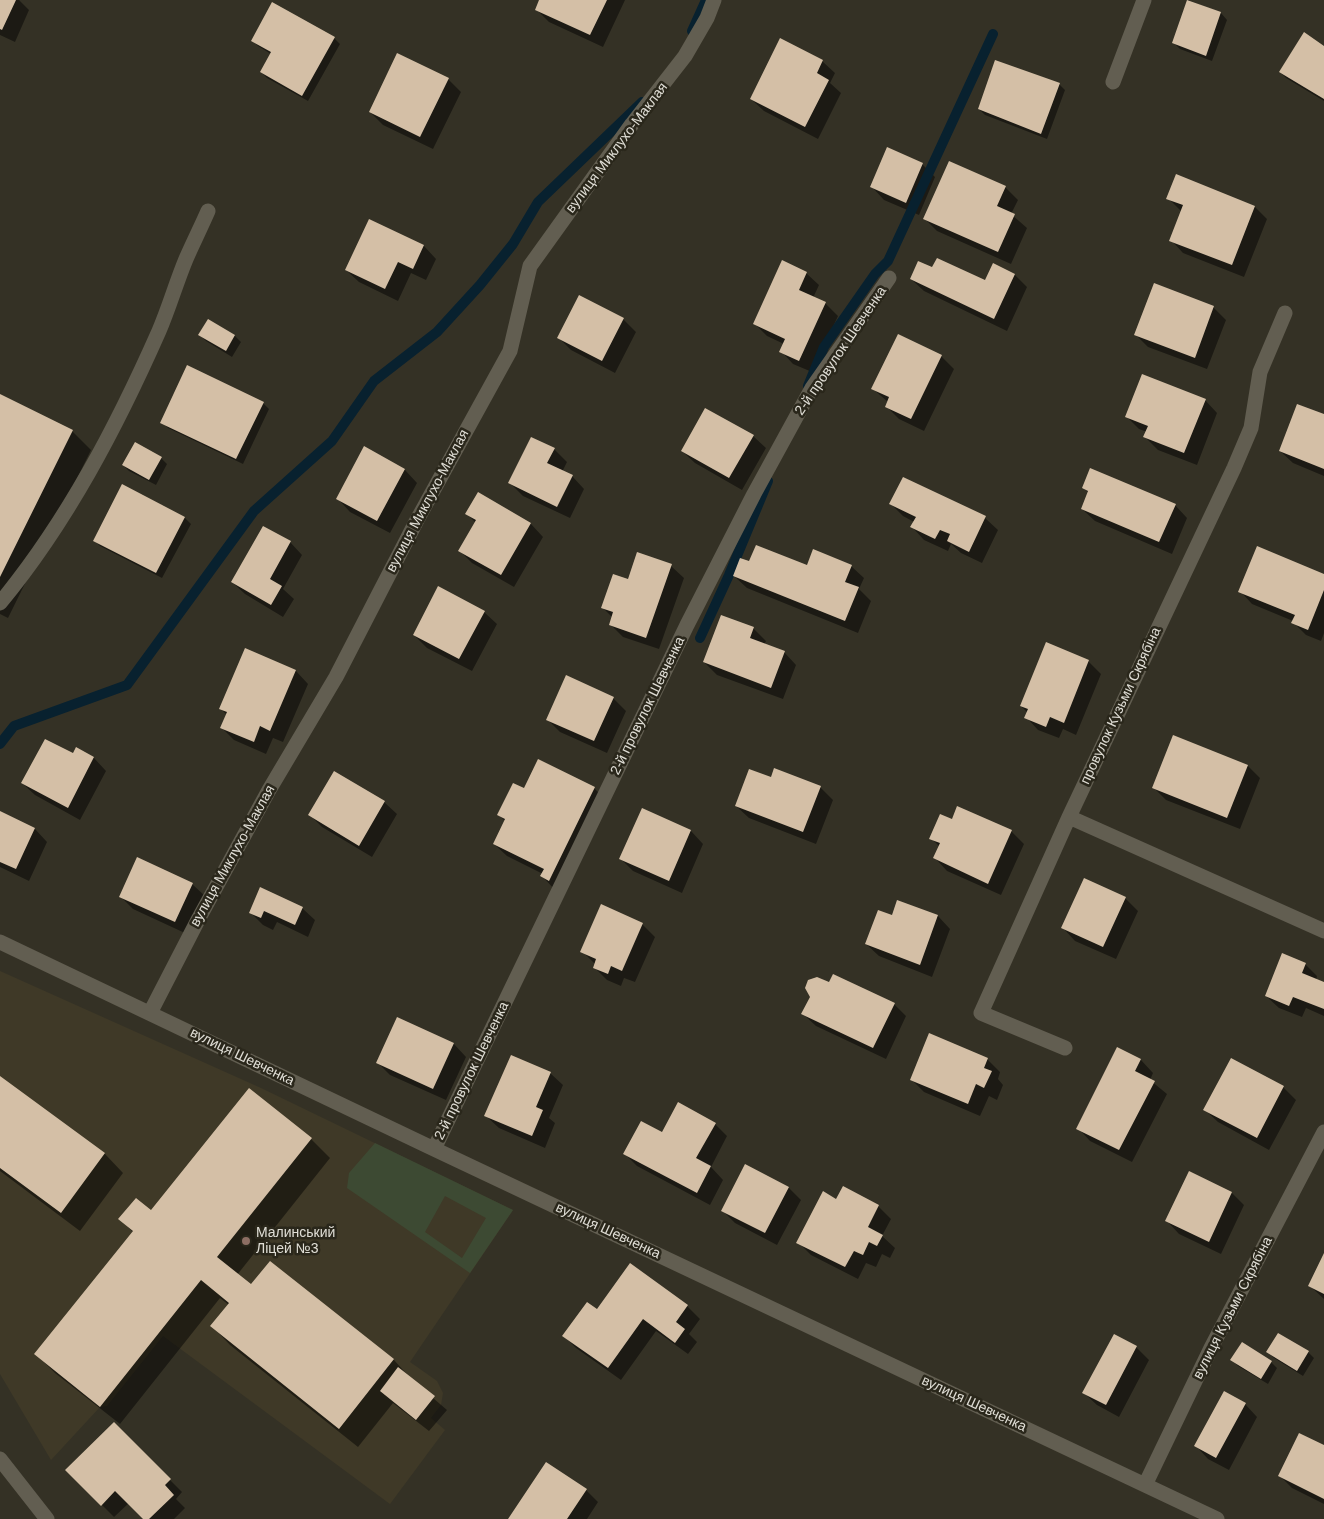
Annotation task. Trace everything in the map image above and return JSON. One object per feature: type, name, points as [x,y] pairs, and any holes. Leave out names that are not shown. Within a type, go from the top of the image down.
[{"type":"street","name":"вулиця Миклухо-Маклая","points":[[150,1013],[198,918],[269,790],[336,677],[417,520],[510,351],[530,266],[632,124],[685,56],[707,18],[714,0]]},
{"type":"street","points":[[1113,82],[1144,0]]},
{"type":"street","points":[[0,603],[62,518],[102,448],[146,360],[208,211]]},
{"type":"street","name":"2-й провулок Шевченка","points":[[434,1149],[687,625],[754,494],[812,388],[889,278]]},
{"type":"street","name":"провулок Кузьми Скрябіна","points":[[1065,1048],[981,1013],[1068,818],[1234,468],[1251,428],[1260,372],[1285,313]]},
{"type":"street","points":[[1068,818],[1324,931]]},
{"type":"street","name":"вулиця Шевченка","points":[[0,942],[1217,1519]]},
{"type":"street","name":"вулиця Кузьми Скрябіна","points":[[1145,1485],[1215,1340],[1324,1132]]},
{"type":"street","points":[[0,1460],[47,1519]]},
{"type":"shaded area","name":"Малинський Ліцей №3","points":[[0,971],[261,1088],[513,1210],[410,1362],[437,1381],[443,1393],[441,1405],[431,1418],[445,1430],[390,1504],[163,1336],[107,1406],[100,1407],[51,1460],[0,1374]]},
{"type":"green space","points":[[375,1143],[513,1210],[470,1273],[347,1188],[349,1173]],"holes":[[[445,1196],[486,1218],[462,1258],[425,1232]]]},
{"type":"building","points":[[0,0],[16,0],[2,30],[0,29]]},
{"type":"building","points":[[539,0],[607,0],[590,35],[535,10]]},
{"type":"building","points":[[1187,0],[1221,12],[1206,56],[1172,43]]},
{"type":"building","points":[[272,2],[335,37],[302,96],[260,72],[271,52],[251,41]]},
{"type":"building","points":[[1304,32],[1324,46],[1324,99],[1279,72]]},
{"type":"building","points":[[780,38],[823,60],[817,73],[829,80],[805,127],[750,99]]},
{"type":"building","points":[[397,53],[449,78],[420,137],[369,112]]},
{"type":"building","points":[[995,60],[1060,83],[1041,134],[978,109]]},
{"type":"building","points":[[887,147],[923,163],[906,203],[870,187]]},
{"type":"building","points":[[949,161],[1006,186],[997,206],[1015,214],[998,252],[923,219]]},
{"type":"building","points":[[1176,174],[1255,206],[1232,265],[1169,241],[1183,205],[1166,199]]},
{"type":"building","points":[[369,219],[424,245],[413,269],[398,262],[385,289],[345,270]]},
{"type":"building","points":[[937,258],[985,280],[993,263],[1015,274],[994,319],[910,279],[918,261],[932,267]]},
{"type":"building","points":[[782,260],[807,272],[799,290],[826,302],[799,361],[779,352],[785,339],[753,324]]},
{"type":"building","points":[[1154,283],[1214,306],[1195,358],[1134,335]]},
{"type":"building","points":[[579,295],[624,318],[602,361],[557,338]]},
{"type":"building","points":[[208,319],[235,335],[226,351],[198,335]]},
{"type":"building","points":[[898,334],[942,355],[911,419],[885,407],[889,397],[871,389]]},
{"type":"building","points":[[187,365],[264,402],[236,459],[160,423]]},
{"type":"building","points":[[1142,374],[1206,399],[1184,453],[1143,437],[1148,426],[1125,417]]},
{"type":"building","points":[[0,394],[73,430],[0,577]]},
{"type":"building","points":[[1297,404],[1324,414],[1324,469],[1279,451]]},
{"type":"building","points":[[705,408],[754,435],[729,478],[681,451]]},
{"type":"building","points":[[531,437],[555,448],[547,463],[573,475],[557,507],[508,483]]},
{"type":"building","points":[[135,442],[162,457],[149,480],[122,465]]},
{"type":"building","points":[[364,446],[405,469],[377,521],[336,499]]},
{"type":"building","points":[[1090,468],[1176,504],[1159,542],[1081,509],[1088,491],[1082,488]]},
{"type":"building","points":[[903,477],[986,516],[969,552],[947,541],[950,534],[940,530],[935,539],[910,527],[916,517],[889,504]]},
{"type":"building","points":[[122,484],[185,517],[156,573],[93,541]]},
{"type":"building","points":[[478,492],[531,523],[501,575],[458,551],[476,520],[465,514]]},
{"type":"building","points":[[263,526],[291,541],[270,579],[282,586],[271,605],[231,582]]},
{"type":"building","points":[[756,545],[807,565],[813,549],[852,565],[845,582],[859,587],[845,621],[733,576],[740,558],[749,561]]},
{"type":"building","points":[[1257,546],[1324,574],[1324,590],[1308,630],[1291,623],[1295,615],[1238,592]]},
{"type":"building","points":[[637,552],[672,564],[646,638],[609,625],[613,612],[601,608],[613,574],[628,579]]},
{"type":"building","points":[[438,586],[485,611],[459,659],[413,635]]},
{"type":"building","points":[[721,615],[754,627],[750,638],[785,651],[771,688],[703,662]]},
{"type":"building","points":[[1046,642],[1089,660],[1064,723],[1050,717],[1046,727],[1024,718],[1028,709],[1020,706]]},
{"type":"building","points":[[245,648],[296,670],[270,731],[260,726],[254,742],[220,728],[227,712],[219,709]]},
{"type":"building","points":[[566,675],[614,697],[594,741],[546,720]]},
{"type":"building","points":[[1173,735],[1248,765],[1227,818],[1152,788]]},
{"type":"building","points":[[45,739],[73,753],[76,747],[94,757],[68,808],[21,783]]},
{"type":"building","points":[[538,759],[595,787],[549,881],[540,876],[544,869],[493,844],[505,819],[497,815],[513,783],[524,788]]},
{"type":"building","points":[[774,768],[821,786],[803,832],[735,806],[749,769],[771,777]]},
{"type":"building","points":[[334,771],[385,801],[359,846],[308,815]]},
{"type":"building","points":[[957,806],[1012,830],[988,884],[933,858],[940,843],[929,839],[940,814],[952,819]]},
{"type":"building","points":[[642,808],[691,830],[669,881],[619,859]]},
{"type":"building","points":[[0,811],[35,828],[16,869],[0,862]]},
{"type":"building","points":[[137,857],[193,883],[175,922],[119,897]]},
{"type":"building","points":[[1084,878],[1126,897],[1103,947],[1061,928]]},
{"type":"building","points":[[260,887],[303,907],[295,925],[264,911],[261,918],[249,913]]},
{"type":"building","points":[[897,900],[938,915],[920,965],[865,944],[878,910],[892,915]]},
{"type":"building","points":[[601,904],[643,923],[622,971],[611,966],[608,974],[593,968],[596,959],[580,952]]},
{"type":"building","points":[[1282,953],[1306,963],[1302,973],[1324,982],[1324,1009],[1293,997],[1289,1006],[1265,996]]},
{"type":"building","points":[[833,974],[895,1003],[873,1048],[801,1014],[810,997],[805,988],[808,980],[817,977],[829,982]]},
{"type":"building","points":[[397,1017],[454,1043],[433,1089],[376,1063]]},
{"type":"building","points":[[929,1033],[988,1058],[984,1068],[992,1071],[984,1088],[976,1084],[968,1104],[910,1080]]},
{"type":"building","points":[[1117,1047],[1141,1059],[1135,1071],[1155,1081],[1119,1150],[1076,1129]]},
{"type":"building","points":[[511,1055],[551,1072],[536,1107],[543,1110],[532,1136],[484,1116]]},
{"type":"building","points":[[1231,1058],[1284,1086],[1257,1138],[1203,1110]]},
{"type":"building","points":[[0,1076],[105,1153],[61,1213],[0,1168]]},
{"type":"building","points":[[249,1088],[312,1138],[217,1257],[251,1284],[270,1261],[394,1359],[339,1429],[210,1326],[229,1303],[201,1280],[100,1407],[34,1354],[133,1231],[118,1219],[136,1198],[151,1210]]},
{"type":"building","points":[[678,1102],[716,1123],[696,1158],[711,1166],[697,1193],[623,1154],[641,1121],[662,1132]]},
{"type":"building","points":[[745,1164],[789,1187],[765,1233],[721,1211]]},
{"type":"building","points":[[1189,1171],[1232,1192],[1209,1242],[1165,1221]]},
{"type":"building","points":[[843,1186],[879,1205],[868,1227],[883,1235],[877,1246],[869,1242],[863,1255],[854,1251],[845,1267],[796,1243],[823,1191],[836,1199]]},
{"type":"building","points":[[1324,1253],[1324,1294],[1308,1286]]},
{"type":"building","points":[[630,1263],[688,1305],[676,1322],[685,1329],[675,1343],[643,1319],[608,1368],[562,1336],[587,1302],[597,1309]]},
{"type":"building","points":[[1278,1333],[1309,1351],[1297,1371],[1266,1352]]},
{"type":"building","points":[[1114,1334],[1137,1346],[1106,1405],[1082,1393]]},
{"type":"building","points":[[1242,1342],[1272,1361],[1261,1379],[1230,1360]]},
{"type":"building","points":[[398,1367],[435,1396],[416,1420],[380,1391]]},
{"type":"building","points":[[1224,1391],[1246,1403],[1216,1458],[1194,1446]]},
{"type":"building","points":[[114,1422],[171,1479],[165,1485],[174,1495],[149,1519],[143,1519],[115,1491],[101,1506],[65,1470]]},
{"type":"building","points":[[1299,1433],[1324,1445],[1324,1499],[1278,1476]]},
{"type":"building","points":[[546,1462],[587,1489],[567,1519],[508,1519]]},
{"type":"waterway","points":[[692,31],[706,0]]},
{"type":"waterway","points":[[808,386],[824,347],[875,274],[888,261],[993,34]]},
{"type":"waterway","points":[[0,744],[14,726],[127,685],[254,511],[332,441],[374,381],[437,332],[480,285],[513,244],[538,202],[642,102]]},
{"type":"waterway","points":[[700,638],[729,575],[768,481]]},
{"type":"place","name":"Малинський Ліцей №3","points":[[246,1241]]}]
